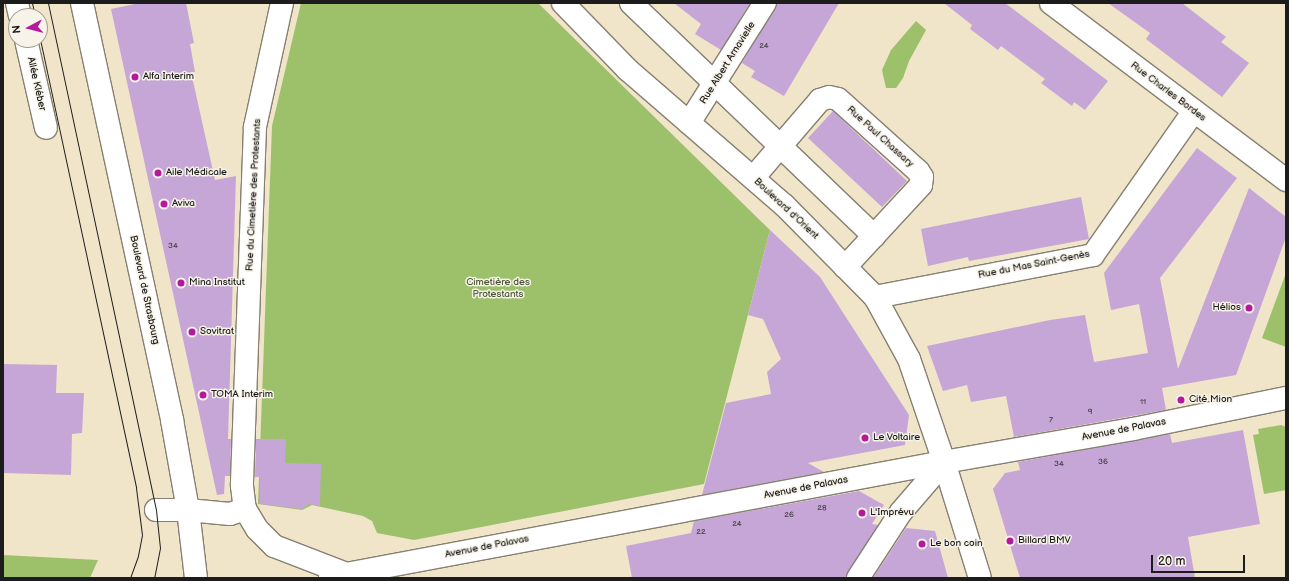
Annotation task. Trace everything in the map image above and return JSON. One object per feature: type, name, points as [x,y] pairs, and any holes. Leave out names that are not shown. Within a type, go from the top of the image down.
[{"type":"street","name":"Boulevard de Strasbourg","points":[[82,3],[170,412],[188,510],[196,578]]},
{"type":"street","name":"Rue du Cimetière des Protestants","points":[[282,3],[255,127],[242,486],[245,509],[257,529],[274,546],[335,576]]},
{"type":"street","points":[[631,3],[874,236]]},
{"type":"street","name":"Rue Albert Arnavielle","points":[[689,123],[765,3]]},
{"type":"street","name":"Rue Charles Bordes","points":[[1051,3],[1286,180]]},
{"type":"street","name":"Boulevard d'Orient","points":[[564,4],[628,70],[784,205],[875,296],[909,359],[944,462],[980,578]]},
{"type":"street","name":"Allée Kléber","points":[[28,48],[46,128]]},
{"type":"street","name":"Rue Paul Chassary","points":[[753,178],[779,145],[820,100],[829,97],[838,99],[918,171],[922,177],[921,185],[846,267]]},
{"type":"street","name":"Rue du Mas Saint-Genès","points":[[875,296],[1093,255],[1194,111]]},
{"type":"street","name":"Avenue de Palavas","points":[[335,576],[944,462],[1133,429],[1286,398]]},
{"type":"street","points":[[858,578],[901,512],[944,462]]},
{"type":"street","points":[[156,510],[188,510],[230,514],[245,509]]},
{"type":"green space","name":"Cimetière des Protestants","points":[[301,3],[538,3],[770,230],[704,484],[414,540],[377,533],[372,521],[363,516],[312,505],[302,510],[258,504],[272,126]]},
{"type":"green space","points":[[916,21],[926,30],[909,61],[903,78],[896,88],[886,88],[882,70],[891,50]]},
{"type":"green space","points":[[1286,273],[1286,347],[1262,338]]},
{"type":"green space","points":[[1281,425],[1286,427],[1286,490],[1264,494],[1253,435],[1259,434],[1258,429]]},
{"type":"green space","points":[[3,555],[98,560],[90,578],[3,578]]},
{"type":"building","points":[[140,3],[186,3],[194,43],[190,44],[195,72],[191,72],[215,180],[236,176],[228,439],[231,439],[230,476],[225,476],[224,494],[217,495],[111,9]]},
{"type":"building","points":[[674,3],[750,3],[721,50],[695,34],[701,24]]},
{"type":"building","points":[[777,3],[839,3],[784,96],[751,77],[755,71],[742,63]]},
{"type":"building","points":[[944,3],[1005,3],[1108,81],[1085,110],[1074,102],[1072,106],[1041,83],[1045,79],[1001,46],[998,50],[970,29],[972,25]]},
{"type":"building","points":[[1108,3],[1182,3],[1226,37],[1221,42],[1249,63],[1222,97],[1146,39],[1150,33]]},
{"type":"building","points":[[833,111],[907,181],[882,207],[808,138]]},
{"type":"building","points":[[1197,148],[1237,178],[1160,278],[1178,369],[1249,188],[1286,217],[1286,237],[1236,375],[1162,388],[1166,410],[1014,437],[1006,396],[971,402],[967,385],[943,391],[927,346],[1050,320],[1085,315],[1094,362],[1148,353],[1139,304],[1111,310],[1104,273]]},
{"type":"building","points":[[1081,197],[1089,239],[969,261],[968,257],[928,266],[921,229]]},
{"type":"building","points":[[770,230],[820,277],[909,415],[905,445],[808,463],[824,472],[702,495],[726,403],[771,394],[767,372],[781,359],[763,319],[748,315]]},
{"type":"building","points":[[3,364],[57,365],[56,393],[84,393],[82,433],[72,434],[71,475],[3,473]]},
{"type":"building","points":[[1243,430],[1260,524],[1188,537],[1195,578],[1020,578],[993,489],[1005,473],[1020,470],[1018,462],[1170,434],[1172,443]]},
{"type":"building","points":[[256,439],[286,439],[285,463],[321,464],[320,506],[309,504],[302,509],[260,504],[260,477],[255,477]]},
{"type":"building","points":[[859,491],[884,505],[872,524],[878,525],[846,578],[632,578],[626,546],[691,533],[694,521]]},
{"type":"building","points":[[906,528],[935,531],[948,578],[873,578]]},
{"type":"tram line","points":[[32,3],[33,8]]},
{"type":"tram line","points":[[48,3],[156,510],[160,548],[154,578]]},
{"type":"tram line","points":[[42,48],[136,488],[142,535],[138,556],[130,578]]},
{"type":"place","name":"Alfa Interim","points":[[135,77]]},
{"type":"place","name":"Aile Médicale","points":[[158,173]]},
{"type":"place","name":"Aviva","points":[[164,204]]},
{"type":"place","name":"Mina Institut","points":[[181,283]]},
{"type":"place","name":"Hélios","points":[[1249,308]]},
{"type":"place","name":"Sovitrat","points":[[192,332]]},
{"type":"place","name":"TOMA Interim","points":[[203,395]]},
{"type":"place","name":"Cité Mion","points":[[1181,400]]},
{"type":"place","name":"Le Voltaire","points":[[865,438]]},
{"type":"place","name":"L'Imprévu","points":[[862,513]]},
{"type":"place","name":"Billard BMV","points":[[1010,541]]},
{"type":"place","name":"Le bon coin","points":[[922,544]]}]
